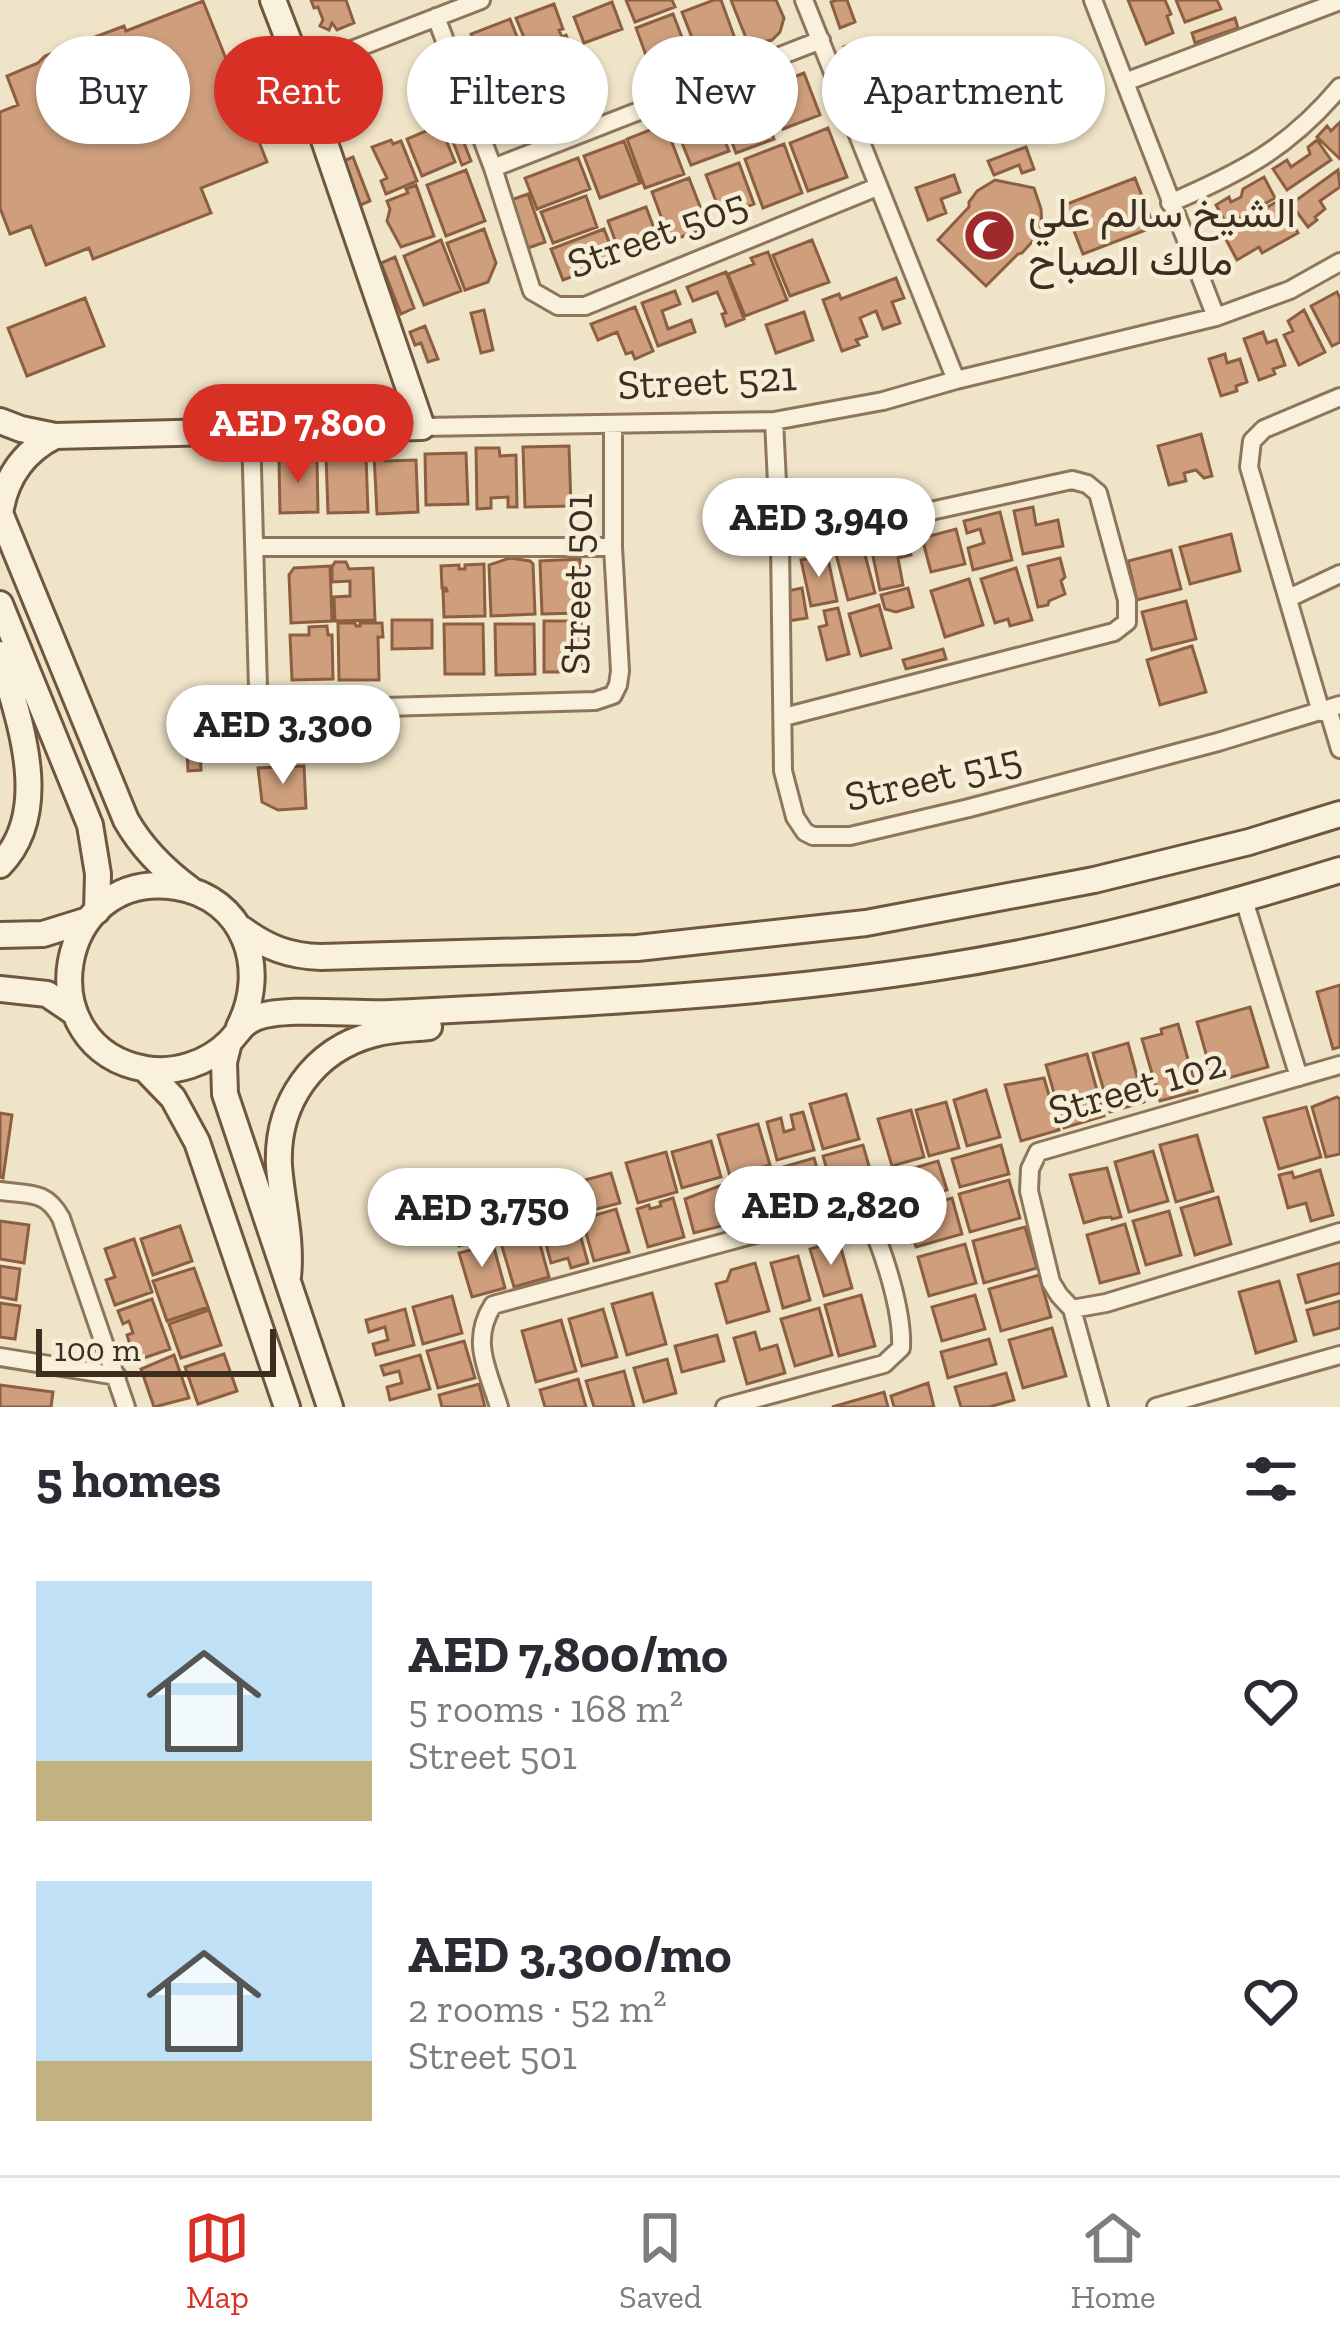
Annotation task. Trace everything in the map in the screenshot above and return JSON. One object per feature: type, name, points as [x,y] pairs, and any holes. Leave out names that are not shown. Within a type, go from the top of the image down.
[{"type":"main road","points":[[273,0],[287,36]]},
{"type":"main road","points":[[325,144],[422,427]]},
{"type":"main road","name":"Street 521","points":[[0,421],[55,436],[422,427]]},
{"type":"main road","points":[[55,436],[32,450],[16,469],[0,514],[126,820],[157,861],[191,891]]},
{"type":"main road","points":[[0,604],[90,825],[98,874],[92,916],[74,944],[69,963],[75,1013],[103,1050],[145,1069],[186,1066],[205,1059],[264,1015],[368,1015],[672,999],[930,969],[1103,937],[1340,870]]},
{"type":"main road","points":[[0,654],[21,730],[28,798],[21,836],[0,865]]},
{"type":"main road","points":[[0,935],[43,934],[92,916],[136,889],[158,885],[191,891],[212,901],[274,950],[292,955],[685,945],[866,923],[1094,880],[1250,842],[1340,814]]},
{"type":"main road","points":[[237,925],[253,968],[251,999],[224,1062],[225,1094],[330,1407]]},
{"type":"main road","points":[[0,989],[46,994],[75,1013]]},
{"type":"main road","points":[[288,1277],[280,1142],[290,1104],[304,1079],[324,1058],[352,1041],[380,1032],[459,1022],[487,1009]]},
{"type":"main road","points":[[145,1069],[172,1098],[197,1142],[287,1407]]},
{"type":"street","points":[[383,38],[481,0]]},
{"type":"street","points":[[804,0],[956,380]]},
{"type":"street","points":[[1093,0],[1216,317]]},
{"type":"street","points":[[1125,82],[1340,1]]},
{"type":"street","name":"Street 505","points":[[436,17],[493,168],[532,291],[558,306],[585,305],[877,187]]},
{"type":"street","points":[[493,168],[821,40]]},
{"type":"street","points":[[1170,203],[1274,151],[1340,87]]},
{"type":"street","name":"Street 521","points":[[422,427],[774,421],[883,401],[1216,317],[1290,290],[1340,262]]},
{"type":"street","points":[[1340,397],[1264,429],[1252,441],[1249,467],[1340,749]]},
{"type":"street","name":"Street 515","points":[[774,421],[783,771],[795,817],[805,832],[834,838],[969,808],[1330,708]]},
{"type":"street","name":"Street 501","points":[[251,431],[258,689],[262,700],[276,710],[596,701],[613,695],[620,671],[613,547],[614,426]]},
{"type":"street","points":[[780,544],[1072,480],[1098,493],[1127,600],[1127,622],[1114,632],[784,718]]},
{"type":"street","points":[[255,547],[613,547]]},
{"type":"street","points":[[1289,598],[1340,574]]},
{"type":"street","points":[[1244,900],[1299,1077]]},
{"type":"street","name":"Street 102","points":[[1072,1309],[1051,1282],[1029,1191],[1030,1168],[1038,1151],[1340,1065]]},
{"type":"street","points":[[0,1191],[52,1202],[126,1407]]},
{"type":"street","points":[[499,1407],[480,1346],[483,1320],[493,1305],[844,1210],[866,1214],[902,1326],[901,1348],[884,1364],[724,1407]]},
{"type":"street","points":[[1099,1407],[1072,1309],[1106,1303],[1340,1232]]},
{"type":"street","points":[[1156,1407],[1340,1355]]},
{"type":"street","points":[[0,1357],[117,1376]]},
{"type":"building","points":[[311,0],[346,0],[354,23],[337,30],[332,23],[329,30],[320,26],[323,20]]},
{"type":"building","points":[[626,0],[672,0],[675,7],[635,22]]},
{"type":"building","points":[[721,0],[734,36],[691,36],[682,12]]},
{"type":"building","points":[[731,0],[776,0],[784,18],[780,32],[745,36]]},
{"type":"building","points":[[847,0],[855,22],[840,28],[831,2]]},
{"type":"building","points":[[1128,0],[1165,0],[1173,33],[1146,44]]},
{"type":"building","points":[[1176,0],[1217,0],[1221,9],[1185,22]]},
{"type":"building","points":[[203,1],[217,36],[214,144],[260,144],[267,162],[201,188],[211,213],[93,259],[89,248],[46,265],[31,226],[10,234],[0,208],[0,112],[18,105],[7,76],[36,64],[36,144],[190,144],[190,36],[98,36],[124,26],[126,31]]},
{"type":"building","points":[[612,2],[622,29],[603,36],[581,36],[574,17]]},
{"type":"building","points":[[554,4],[562,36],[523,36],[516,18]]},
{"type":"building","points":[[673,14],[682,36],[639,36],[636,28]]},
{"type":"building","points":[[1235,18],[1238,28],[1195,43],[1192,33]]},
{"type":"building","points":[[510,19],[517,36],[472,36]]},
{"type":"building","points":[[804,73],[820,115],[798,123],[798,75]]},
{"type":"building","points":[[1340,122],[1340,159],[1317,137],[1327,126],[1331,131]]},
{"type":"building","points":[[822,130],[822,144],[834,144],[847,177],[808,191],[790,144],[798,144],[798,140]]},
{"type":"building","points":[[632,137],[632,144],[673,144],[684,174],[645,188],[627,139]]},
{"type":"building","points":[[1317,140],[1331,160],[1287,190],[1273,169],[1287,160],[1291,167],[1310,154],[1308,147]]},
{"type":"building","points":[[401,141],[417,181],[386,194],[381,181],[387,178],[372,147]]},
{"type":"building","points":[[624,141],[640,183],[600,198],[584,156]]},
{"type":"building","points":[[409,144],[448,144],[455,162],[422,176]]},
{"type":"building","points":[[454,144],[464,144],[471,161],[462,165]]},
{"type":"building","points":[[682,144],[726,144],[729,151],[691,165]]},
{"type":"building","points":[[733,144],[760,144],[736,153]]},
{"type":"building","points":[[784,144],[802,193],[763,208],[745,159]]},
{"type":"building","points":[[1026,147],[1034,169],[1022,173],[1019,165],[994,175],[988,161]]},
{"type":"building","points":[[353,157],[370,201],[358,206],[341,162]]},
{"type":"building","points":[[578,158],[590,189],[537,209],[525,178]]},
{"type":"building","points":[[739,163],[754,204],[722,217],[706,175]]},
{"type":"building","points":[[466,170],[485,221],[446,236],[427,185]]},
{"type":"building","points":[[1338,170],[1340,187],[1320,201],[1325,209],[1308,227],[1291,204]]},
{"type":"building","points":[[954,175],[960,192],[941,199],[946,213],[928,220],[916,188]]},
{"type":"building","points":[[1264,177],[1275,198],[1227,225],[1216,205],[1229,197],[1231,202],[1241,197],[1243,189]]},
{"type":"building","points":[[689,178],[708,227],[670,241],[652,192]]},
{"type":"building","points":[[1135,178],[1154,227],[1083,254],[1064,205]]},
{"type":"building","name":"الشيخ سالم علي مالك الصباح","points":[[995,180],[1034,188],[1042,226],[1022,253],[986,286],[938,240],[969,207],[977,191]]},
{"type":"building","points":[[416,185],[434,236],[401,247],[387,221],[387,201]]},
{"type":"building","points":[[528,194],[545,242],[528,248],[508,201]]},
{"type":"building","points":[[586,196],[597,227],[553,243],[541,212]]},
{"type":"building","points":[[1280,200],[1298,233],[1262,253],[1259,247],[1237,260],[1222,232]]},
{"type":"building","points":[[646,207],[657,236],[619,251],[608,221]]},
{"type":"building","points":[[484,229],[496,263],[488,282],[465,290],[447,243]]},
{"type":"building","points":[[604,229],[616,260],[563,280],[551,249]]},
{"type":"building","points":[[441,240],[461,291],[424,305],[404,256]]},
{"type":"building","points":[[812,240],[829,282],[790,296],[773,255]]},
{"type":"building","points":[[768,252],[787,300],[745,316],[728,274],[754,264],[751,258]]},
{"type":"building","points":[[395,257],[414,308],[401,314],[381,263]]},
{"type":"building","points":[[726,272],[744,319],[726,326],[717,292],[693,301],[687,287]]},
{"type":"building","points":[[896,278],[904,298],[892,302],[900,323],[883,329],[876,311],[860,318],[867,336],[856,340],[859,345],[842,351],[823,300],[839,294],[841,299]]},
{"type":"building","points":[[675,291],[680,304],[662,311],[668,329],[691,320],[695,332],[658,346],[642,303]]},
{"type":"building","points":[[1337,292],[1340,342],[1332,346],[1311,306]]},
{"type":"building","points":[[85,298],[104,346],[27,376],[8,328]]},
{"type":"building","points":[[635,307],[653,351],[635,359],[632,352],[626,354],[617,332],[598,340],[591,324]]},
{"type":"building","points":[[484,310],[493,350],[481,353],[471,313]]},
{"type":"building","points":[[1304,310],[1325,352],[1299,365],[1284,335],[1293,331],[1288,321]]},
{"type":"building","points":[[804,312],[813,340],[776,353],[766,325]]},
{"type":"building","points":[[425,326],[438,359],[428,362],[421,343],[415,345],[410,332]]},
{"type":"building","points":[[1263,332],[1267,343],[1276,340],[1285,365],[1259,380],[1244,339]]},
{"type":"building","points":[[1225,354],[1227,363],[1240,359],[1247,382],[1221,396],[1209,359]]},
{"type":"building","points":[[1201,434],[1212,476],[1204,478],[1196,470],[1184,473],[1186,481],[1169,485],[1158,446]]},
{"type":"building","points":[[331,437],[370,437],[370,451],[330,450]]},
{"type":"building","points":[[326,441],[327,456],[290,457],[290,442]]},
{"type":"building","points":[[569,446],[571,506],[525,507],[523,447]]},
{"type":"building","points":[[476,448],[499,448],[500,456],[516,455],[517,507],[508,507],[508,497],[491,498],[491,508],[477,509]]},
{"type":"building","points":[[466,453],[468,504],[426,505],[425,454]]},
{"type":"building","points":[[374,454],[384,454],[385,461],[416,460],[418,512],[377,514]]},
{"type":"building","points":[[366,455],[368,512],[328,513],[326,456]]},
{"type":"building","points":[[317,459],[318,512],[280,513],[279,460]]},
{"type":"building","points":[[1033,507],[1036,525],[1058,520],[1063,546],[1023,554],[1014,511]]},
{"type":"building","points":[[1000,512],[1012,560],[973,570],[968,548],[984,543],[980,529],[967,533],[964,521]]},
{"type":"building","points":[[956,529],[965,564],[931,572],[922,538]]},
{"type":"building","points":[[906,534],[911,555],[898,558],[903,585],[880,590],[870,542]]},
{"type":"building","points":[[1231,534],[1240,571],[1190,584],[1180,547]]},
{"type":"building","points":[[863,547],[875,593],[848,600],[836,554]]},
{"type":"building","points":[[1171,550],[1181,589],[1137,600],[1128,561]]},
{"type":"building","points":[[827,554],[837,601],[811,606],[801,560]]},
{"type":"building","points":[[510,558],[533,564],[535,614],[491,616],[489,565]]},
{"type":"building","points":[[1060,558],[1065,594],[1038,607],[1028,566]]},
{"type":"building","points":[[580,559],[581,613],[542,614],[540,561]]},
{"type":"building","points":[[335,562],[346,562],[349,569],[373,568],[375,620],[335,621],[334,597],[350,596],[350,581],[332,582]]},
{"type":"building","points":[[484,564],[485,616],[444,617],[443,591],[447,591],[442,588],[441,566],[465,569],[465,565]]},
{"type":"building","points":[[330,566],[332,621],[291,623],[289,575],[294,568]]},
{"type":"building","points":[[1016,568],[1032,620],[1010,626],[1008,619],[995,623],[981,579]]},
{"type":"building","points":[[969,579],[983,625],[945,637],[931,591]]},
{"type":"building","points":[[802,588],[807,618],[788,621],[783,592]]},
{"type":"building","points":[[908,588],[913,607],[896,612],[885,609],[881,595]]},
{"type":"building","points":[[1186,601],[1196,639],[1152,650],[1142,612]]},
{"type":"building","points":[[879,605],[891,648],[861,656],[849,614]]},
{"type":"building","points":[[838,608],[849,654],[827,660],[819,627],[827,625],[824,611]]},
{"type":"building","points":[[392,620],[432,620],[432,648],[392,649]]},
{"type":"building","points":[[544,621],[581,621],[582,672],[544,672]]},
{"type":"building","points":[[338,623],[382,623],[379,680],[339,680]]},
{"type":"building","points":[[444,624],[483,624],[484,674],[445,674]]},
{"type":"building","points":[[495,624],[534,624],[535,674],[496,675]]},
{"type":"building","points":[[327,626],[332,635],[333,679],[292,680],[290,635],[309,635],[309,627]]},
{"type":"building","points":[[1192,646],[1206,692],[1160,705],[1147,660]]},
{"type":"building","points":[[943,649],[946,659],[906,669],[903,660]]},
{"type":"building","points":[[186,727],[199,727],[201,770],[188,771]]},
{"type":"building","points":[[304,766],[306,808],[278,810],[262,802],[258,768]]},
{"type":"building","points":[[1340,985],[1340,1047],[1333,1049],[1317,992]]},
{"type":"building","points":[[1250,1007],[1268,1067],[1214,1082],[1197,1022]]},
{"type":"building","points":[[1178,1024],[1197,1091],[1160,1101],[1142,1039]]},
{"type":"building","points":[[1128,1043],[1144,1102],[1110,1112],[1093,1053]]},
{"type":"building","points":[[1087,1054],[1104,1116],[1064,1128],[1046,1065]]},
{"type":"building","points":[[1044,1078],[1059,1130],[1021,1141],[1005,1085]]},
{"type":"building","points":[[986,1090],[1000,1137],[967,1146],[954,1100]]},
{"type":"building","points":[[846,1094],[859,1139],[823,1149],[810,1104]]},
{"type":"building","points":[[1337,1097],[1340,1154],[1326,1157],[1312,1107]]},
{"type":"building","points":[[946,1102],[959,1148],[929,1156],[916,1110]]},
{"type":"building","points":[[1306,1107],[1321,1157],[1279,1169],[1264,1118]]},
{"type":"building","points":[[911,1110],[924,1157],[892,1166],[878,1119]]},
{"type":"building","points":[[803,1112],[814,1150],[777,1160],[767,1122],[781,1118],[784,1132],[794,1129],[791,1115]]},
{"type":"building","points":[[0,1113],[12,1115],[3,1178],[0,1177]]},
{"type":"building","points":[[758,1124],[770,1165],[730,1176],[718,1135]]},
{"type":"building","points":[[1197,1135],[1213,1191],[1176,1202],[1160,1145]]},
{"type":"building","points":[[711,1141],[721,1177],[682,1188],[672,1152]]},
{"type":"building","points":[[863,1145],[874,1184],[834,1195],[823,1156]]},
{"type":"building","points":[[1001,1145],[1009,1174],[960,1187],[952,1159]]},
{"type":"building","points":[[1153,1151],[1168,1201],[1129,1212],[1115,1162]]},
{"type":"building","points":[[666,1152],[677,1192],[638,1203],[626,1163]]},
{"type":"building","points":[[814,1158],[825,1196],[787,1207],[776,1169]]},
{"type":"building","points":[[938,1161],[947,1190],[898,1204],[889,1175]]},
{"type":"building","points":[[1107,1168],[1121,1217],[1084,1223],[1070,1175]]},
{"type":"building","points":[[1320,1170],[1333,1215],[1311,1221],[1306,1203],[1288,1208],[1279,1175],[1292,1172],[1294,1178]]},
{"type":"building","points":[[611,1173],[620,1203],[574,1215],[566,1185]]},
{"type":"building","points":[[769,1173],[780,1209],[743,1219],[733,1184]]},
{"type":"building","points":[[1009,1180],[1020,1218],[970,1232],[959,1194]]},
{"type":"building","points":[[558,1185],[566,1215],[523,1228],[514,1197]]},
{"type":"building","points":[[722,1185],[733,1223],[694,1233],[685,1199]]},
{"type":"building","points":[[1218,1197],[1231,1244],[1195,1255],[1181,1208]]},
{"type":"building","points":[[673,1198],[684,1237],[648,1247],[637,1209],[661,1206],[660,1202]]},
{"type":"building","points":[[952,1198],[962,1234],[916,1247],[906,1211]]},
{"type":"building","points":[[503,1199],[512,1231],[459,1246],[450,1214]]},
{"type":"building","points":[[616,1209],[629,1252],[594,1261],[582,1219]]},
{"type":"building","points":[[1169,1211],[1181,1255],[1146,1265],[1133,1221]]},
{"type":"building","points":[[576,1220],[588,1263],[571,1268],[568,1258],[551,1263],[542,1229]]},
{"type":"building","points":[[0,1221],[29,1225],[24,1263],[0,1259]]},
{"type":"building","points":[[1125,1224],[1139,1273],[1100,1283],[1087,1235]]},
{"type":"building","points":[[180,1226],[192,1261],[153,1275],[141,1239]]},
{"type":"building","points":[[1025,1227],[1037,1268],[984,1283],[973,1241]]},
{"type":"building","points":[[537,1233],[549,1277],[514,1287],[501,1243]]},
{"type":"building","points":[[134,1239],[152,1292],[115,1305],[106,1280],[115,1277],[105,1249]]},
{"type":"building","points":[[839,1241],[852,1288],[824,1296],[810,1249]]},
{"type":"building","points":[[493,1244],[505,1288],[472,1297],[459,1253]]},
{"type":"building","points":[[965,1244],[976,1283],[929,1296],[918,1257]]},
{"type":"building","points":[[798,1256],[810,1300],[783,1308],[771,1263]]},
{"type":"building","points":[[755,1263],[769,1311],[727,1323],[716,1284],[727,1281],[731,1270]]},
{"type":"building","points":[[1340,1263],[1340,1293],[1306,1303],[1298,1275]]},
{"type":"building","points":[[0,1266],[20,1269],[16,1300],[0,1297]]},
{"type":"building","points":[[194,1268],[208,1307],[167,1321],[153,1281]]},
{"type":"building","points":[[1039,1275],[1051,1317],[1001,1331],[989,1289]]},
{"type":"building","points":[[1279,1281],[1296,1341],[1256,1353],[1239,1292]]},
{"type":"building","points":[[652,1293],[666,1344],[627,1355],[612,1304]]},
{"type":"building","points":[[861,1295],[875,1346],[839,1356],[825,1305]]},
{"type":"building","points":[[975,1295],[985,1329],[942,1341],[932,1307]]},
{"type":"building","points":[[452,1296],[462,1333],[423,1344],[413,1307]]},
{"type":"building","points":[[152,1299],[170,1349],[135,1361],[127,1335],[133,1333],[129,1321],[123,1324],[118,1311]]},
{"type":"building","points":[[1340,1301],[1340,1328],[1314,1335],[1307,1310]]},
{"type":"building","points":[[0,1303],[20,1306],[15,1339],[0,1337]]},
{"type":"building","points":[[819,1308],[832,1355],[795,1366],[781,1319]]},
{"type":"building","points":[[405,1309],[414,1345],[376,1355],[373,1344],[388,1340],[385,1327],[369,1332],[366,1320]]},
{"type":"building","points":[[603,1309],[617,1357],[582,1366],[569,1319]]},
{"type":"building","points":[[209,1310],[221,1345],[181,1358],[169,1324]]},
{"type":"building","points":[[561,1320],[576,1371],[536,1382],[522,1331]]},
{"type":"building","points":[[1052,1328],[1066,1376],[1023,1388],[1009,1340]]},
{"type":"building","points":[[755,1332],[760,1350],[777,1345],[785,1373],[747,1384],[734,1338]]},
{"type":"building","points":[[717,1335],[724,1361],[682,1372],[675,1346]]},
{"type":"building","points":[[989,1339],[996,1364],[948,1378],[941,1352]]},
{"type":"building","points":[[464,1341],[475,1378],[438,1388],[427,1351]]},
{"type":"building","points":[[224,1354],[237,1391],[198,1404],[185,1367]]},
{"type":"building","points":[[174,1355],[189,1398],[154,1407],[141,1369]]},
{"type":"building","points":[[420,1355],[430,1389],[390,1400],[387,1387],[402,1383],[399,1371],[384,1375],[381,1366]]},
{"type":"building","points":[[667,1359],[676,1393],[644,1402],[634,1368]]},
{"type":"building","points":[[624,1371],[634,1407],[594,1407],[586,1381]]},
{"type":"building","points":[[1006,1373],[1014,1400],[989,1407],[961,1407],[955,1387]]},
{"type":"building","points":[[578,1379],[586,1407],[545,1407],[540,1390]]},
{"type":"building","points":[[928,1383],[934,1407],[894,1407],[891,1396]]},
{"type":"building","points":[[479,1384],[485,1407],[442,1407],[439,1395]]},
{"type":"building","points":[[0,1385],[53,1392],[51,1407],[0,1407]]},
{"type":"building","points":[[884,1392],[888,1407],[832,1407]]},
{"type":"place","name":"الشيخ سالم علي مالك الصباح","points":[[989,236]]}]
